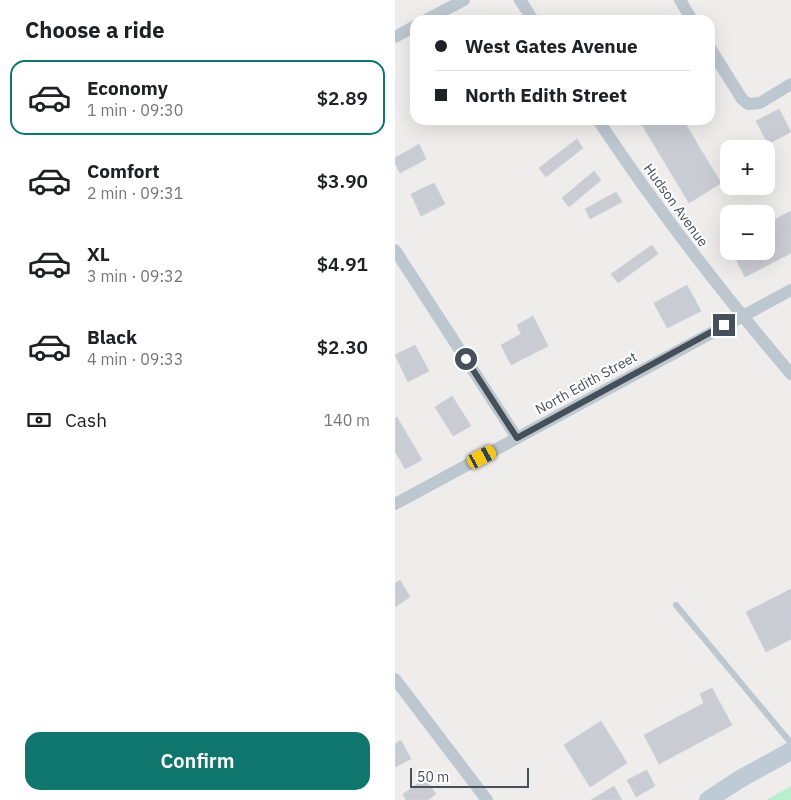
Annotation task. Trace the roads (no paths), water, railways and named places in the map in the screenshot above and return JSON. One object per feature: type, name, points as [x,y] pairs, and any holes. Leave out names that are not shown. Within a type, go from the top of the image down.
[{"type":"street","points":[[436,15],[464,0]]},
{"type":"street","points":[[520,0],[530,15]]},
{"type":"street","points":[[680,0],[689,15]]},
{"type":"street","points":[[395,37],[410,29]]},
{"type":"street","points":[[715,56],[742,99],[749,104],[759,103],[791,84]]},
{"type":"street","name":"Hudson Avenue","points":[[601,125],[651,199],[741,315],[791,374]]},
{"type":"street","points":[[395,250],[517,438]]},
{"type":"street","name":"North Edith Street","points":[[395,504],[741,315],[791,290]]},
{"type":"street","points":[[395,679],[487,800]]},
{"type":"street","points":[[708,800],[740,779],[791,751]]},
{"type":"lane","points":[[676,605],[791,743]]}]
